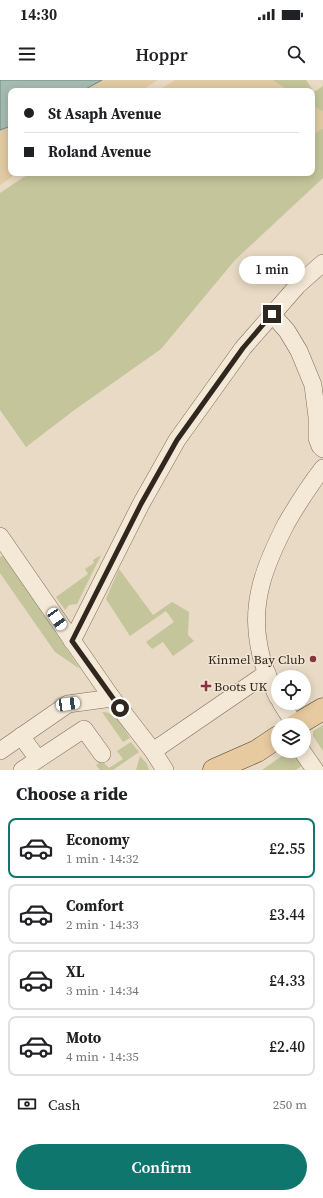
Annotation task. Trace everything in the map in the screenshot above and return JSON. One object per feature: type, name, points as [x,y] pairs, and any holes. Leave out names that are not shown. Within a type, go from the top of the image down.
[{"type":"main road","points":[[309,718],[323,710]]},
{"type":"main road","points":[[231,770],[271,742]]},
{"type":"main road","points":[[214,770],[257,751]]},
{"type":"main road","points":[[240,770],[257,751]]},
{"type":"street","points":[[72,641],[141,504],[177,440],[243,348],[298,285],[323,263]]},
{"type":"street","points":[[272,314],[287,331],[299,351],[313,385],[317,417],[317,438],[323,449]]},
{"type":"street","points":[[271,682],[258,646],[256,617],[261,584],[273,549],[296,507],[323,468]]},
{"type":"street","points":[[0,536],[112,698],[153,751],[165,770]]},
{"type":"street","points":[[153,751],[267,673]]},
{"type":"street","points":[[0,751],[68,704],[112,698]]},
{"type":"street","points":[[22,770],[84,729],[102,754]]},
{"type":"street","points":[[21,736],[38,759]]},
{"type":"street","points":[[307,758],[315,770]]},
{"type":"green space","points":[[272,80],[306,80],[311,88],[284,88]]},
{"type":"green space","points":[[323,86],[323,112],[315,107],[315,91]]},
{"type":"green space","points":[[323,128],[323,178],[235,260],[161,349],[73,411],[26,447],[0,410],[0,193],[26,176],[315,176],[315,133]]},
{"type":"green space","points":[[4,555],[80,669],[55,652],[0,573],[0,557]]},
{"type":"green space","points":[[101,555],[77,604],[69,605],[65,610],[56,597],[88,574],[85,569],[94,563],[93,560]]},
{"type":"green space","points":[[119,569],[153,615],[172,602],[189,612],[188,635],[194,641],[173,656],[163,642],[152,649],[146,642],[174,622],[166,611],[130,636],[106,599]]},
{"type":"green space","points":[[102,712],[112,714],[116,717],[130,738],[123,742]]},
{"type":"green space","points":[[323,725],[323,751],[313,736],[313,731]]},
{"type":"green space","points":[[131,742],[139,752],[113,770],[100,770],[96,765],[102,761],[109,768],[123,759],[117,751]]},
{"type":"green space","points":[[140,756],[147,764],[149,770],[136,770]]},
{"type":"green space","points":[[279,758],[298,758],[303,765],[296,770],[262,770]]},
{"type":"sand","points":[[0,80],[158,80],[146,88],[8,88],[8,176],[14,176],[0,185]]},
{"type":"sand","points":[[175,80],[272,80],[284,88],[162,88]]},
{"type":"sand","points":[[315,107],[323,112],[323,128],[315,133]]},
{"type":"shaded area","points":[[0,80],[102,80],[87,88],[8,88],[8,127],[0,130]]},
{"type":"place","name":"Kinmel Bay Club","points":[[313,659]]},
{"type":"place","name":"Boots UK","points":[[206,686]]},
{"type":"route","points":[[120,708],[72,641],[141,504],[177,440],[243,348],[272,314]]}]
